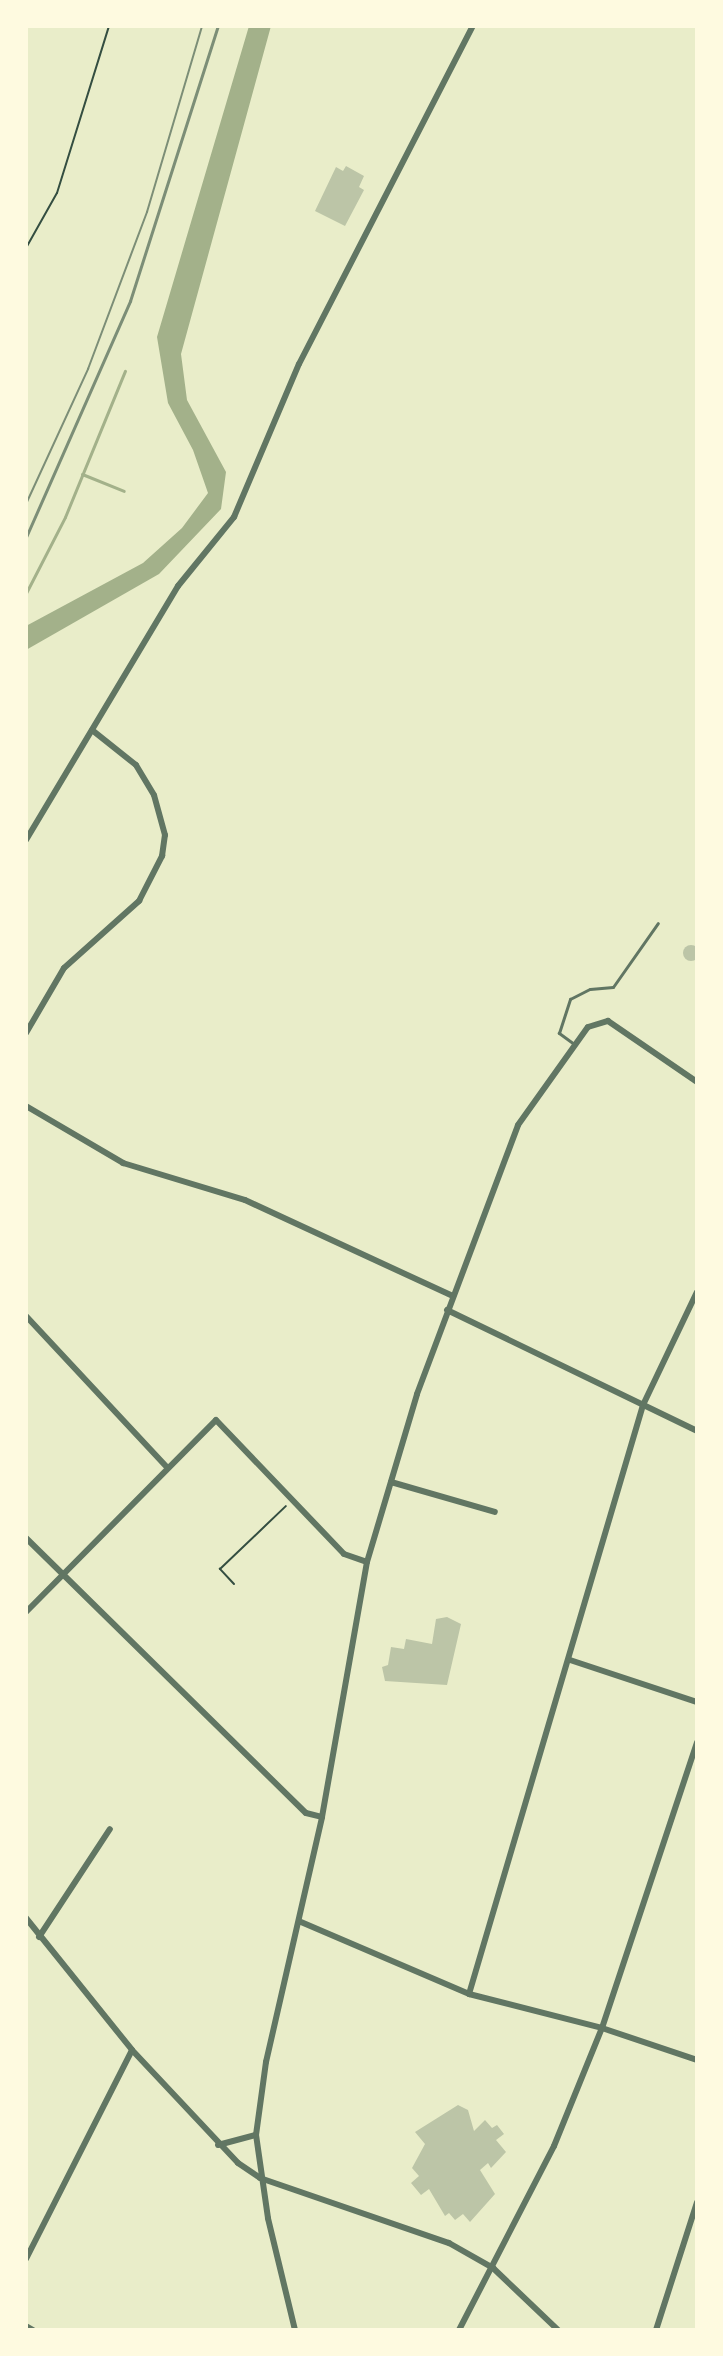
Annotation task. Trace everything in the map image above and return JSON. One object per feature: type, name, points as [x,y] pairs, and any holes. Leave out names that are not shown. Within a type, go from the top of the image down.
[{"type":"street","points":[[26,840],[178,586],[234,517],[299,364],[473,26]]},
{"type":"street","points":[[26,1033],[64,968],[139,901],[162,856],[165,835],[154,795],[136,765],[92,730]]},
{"type":"street","points":[[295,2330],[260,2178],[256,2135],[266,2062],[301,1922],[322,1817],[367,1562],[391,1482],[447,1310],[518,1125],[574,1044],[588,1027],[608,1021],[697,1082]]},
{"type":"street","points":[[26,1106],[123,1163],[245,1200],[453,1296]]},
{"type":"street","points":[[469,1994],[643,1405],[697,1292]]},
{"type":"street","points":[[447,1310],[697,1431]]},
{"type":"street","points":[[26,1316],[166,1466]]},
{"type":"street","points":[[26,1612],[212,1421],[226,1428],[344,1554],[367,1562]]},
{"type":"street","points":[[391,1482],[495,1512]]},
{"type":"street","points":[[26,1538],[61,1577],[306,1813],[322,1817]]},
{"type":"street","points":[[570,1660],[697,1702]]},
{"type":"street","points":[[459,2330],[554,2146],[602,2028],[697,1742]]},
{"type":"street","points":[[39,1937],[110,1829]]},
{"type":"street","points":[[26,1918],[132,2050],[218,2145],[260,2178],[410,2227],[493,2268],[558,2330]]},
{"type":"street","points":[[301,1922],[469,1994],[602,2028],[697,2060]]},
{"type":"street","points":[[26,2259],[132,2050]]},
{"type":"street","points":[[218,2145],[256,2135]]},
{"type":"street","points":[[656,2330],[697,2202]]},
{"type":"street","points":[[26,2326],[33,2330]]},
{"type":"lane","points":[[574,1044],[559,1033],[570,999],[590,989],[613,987],[658,923]]},
{"type":"path","points":[[26,248],[57,193],[109,26]]},
{"type":"path","points":[[234,1584],[220,1569],[293,1500]]},
{"type":"shaded area","points":[[249,26],[271,26],[181,354],[187,400],[226,472],[221,509],[159,574],[26,650],[26,626],[143,563],[182,528],[208,493],[193,450],[168,403],[157,337]]},
{"type":"building","points":[[346,166],[364,176],[359,187],[364,190],[345,226],[315,211],[336,167],[343,171]]},
{"type":"building","points":[[691,945],[697,947],[697,959],[691,961],[685,959],[683,953],[685,947]]},
{"type":"building","points":[[447,1617],[461,1624],[447,1685],[385,1681],[382,1667],[388,1665],[391,1647],[404,1649],[406,1639],[432,1644],[436,1619]]},
{"type":"building","points":[[458,2105],[468,2110],[474,2131],[485,2120],[492,2128],[497,2125],[504,2134],[496,2140],[506,2152],[491,2168],[488,2163],[480,2170],[495,2194],[470,2222],[463,2214],[455,2220],[449,2213],[445,2216],[429,2189],[421,2195],[411,2183],[419,2176],[412,2168],[425,2144],[415,2132]]},
{"type":"waterway","points":[[26,593],[65,517],[125,371]]},
{"type":"waterway","points":[[82,474],[124,491]]},
{"type":"tram line","points":[[26,504],[88,369],[147,212],[202,26]]},
{"type":"railway","points":[[26,537],[130,301],[218,26]]}]
